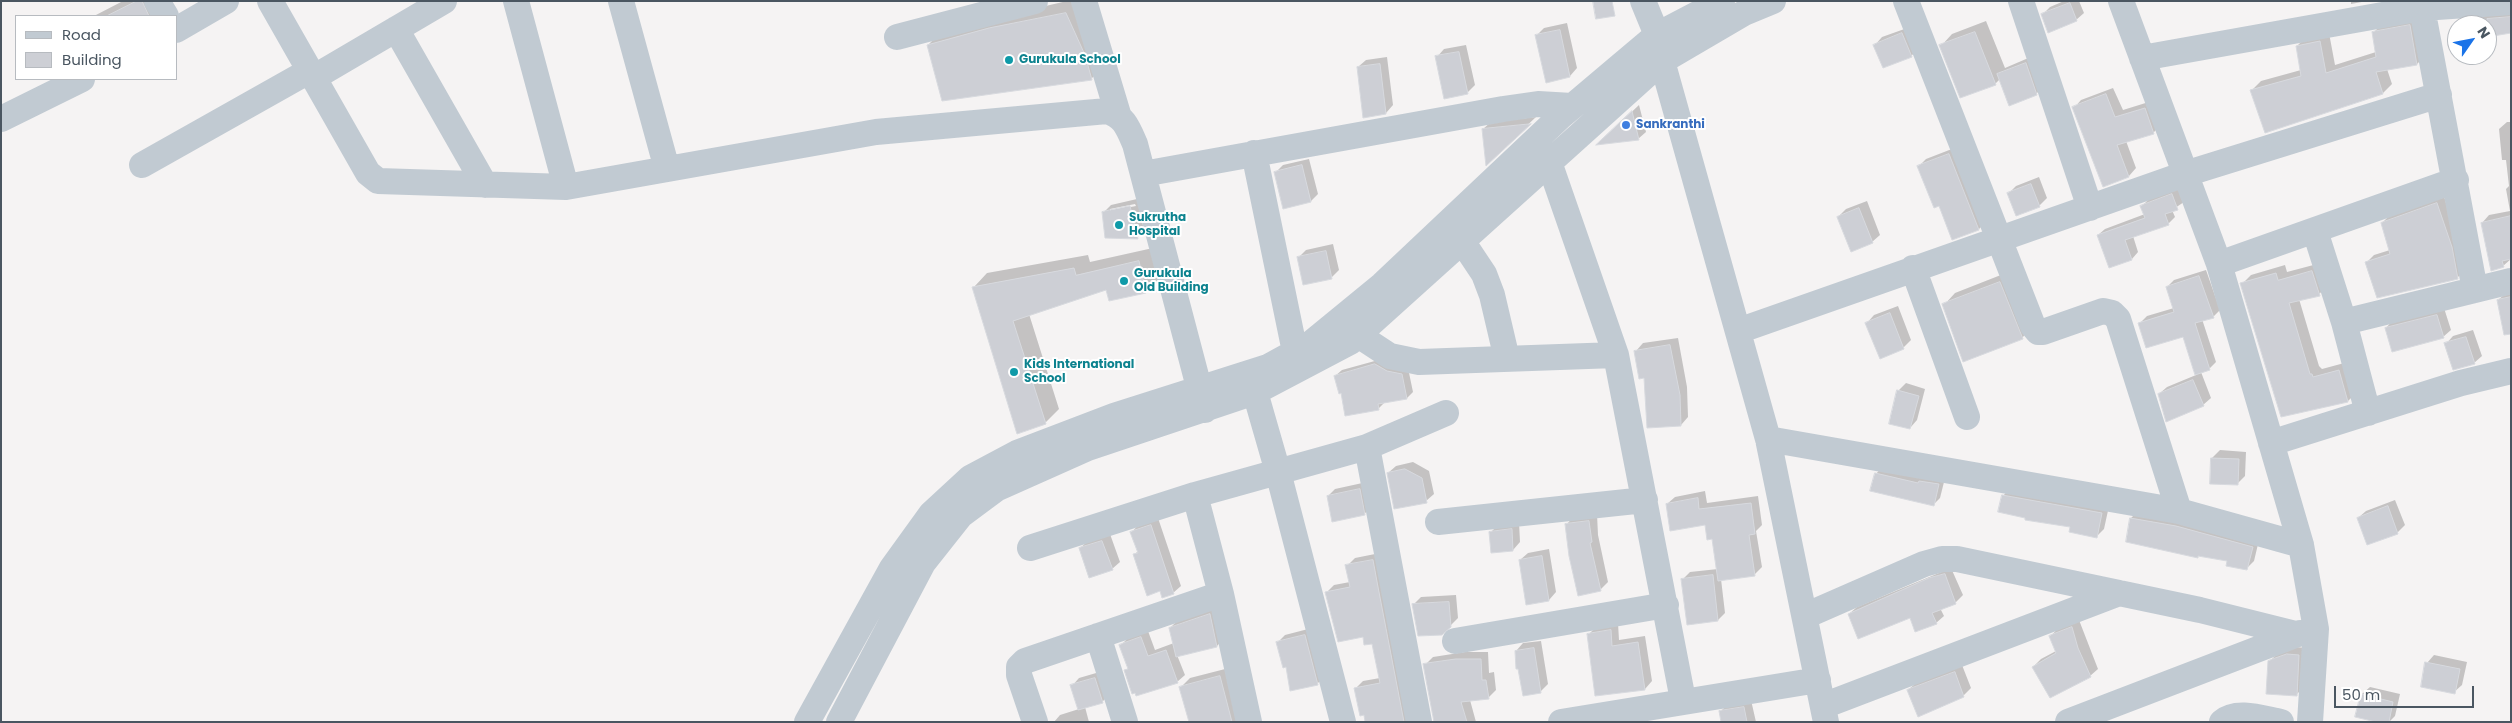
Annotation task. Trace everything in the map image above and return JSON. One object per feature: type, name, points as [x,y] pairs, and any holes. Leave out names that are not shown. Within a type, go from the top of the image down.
[{"type":"street","points":[[157,1],[165,15]]},
{"type":"street","points":[[178,29],[226,1]]},
{"type":"street","points":[[270,1],[368,173],[378,181],[566,187],[876,132],[1107,111],[1118,114]]},
{"type":"street","points":[[142,165],[396,29],[444,1]]},
{"type":"street","points":[[516,1],[566,187]]},
{"type":"street","points":[[621,1],[667,169]]},
{"type":"street","points":[[897,37],[1035,1]]},
{"type":"street","points":[[1084,1],[1118,114],[1126,124],[1135,144],[1203,400]]},
{"type":"street","points":[[1643,1],[1657,36],[1662,61],[1768,439],[1825,714],[2119,593]]},
{"type":"street","points":[[839,722],[923,563],[961,515],[996,489],[1203,400],[1296,352],[1348,315],[1382,286],[1572,106],[1657,36],[1722,1]]},
{"type":"street","points":[[807,722],[892,568],[931,514],[970,478],[1017,453],[1114,416],[1255,392],[1350,342],[1662,61],[1744,13],[1773,1]]},
{"type":"street","points":[[1906,1],[2033,326],[2038,332],[2103,311],[2112,313],[2118,319],[2179,511]]},
{"type":"street","points":[[2021,1],[2090,208]]},
{"type":"street","points":[[2121,1],[2219,264],[2302,545],[2310,722]]},
{"type":"street","points":[[2142,58],[2422,8],[2511,2]]},
{"type":"street","points":[[2422,8],[2476,290]]},
{"type":"street","points":[[396,29],[485,185]]},
{"type":"street","points":[[1,119],[80,80]]},
{"type":"street","points":[[1738,331],[1998,238],[2185,174],[2439,95]]},
{"type":"street","points":[[1143,174],[1503,109],[1538,104],[1572,106]]},
{"type":"street","points":[[1254,153],[1296,352]]},
{"type":"street","points":[[1549,162],[1616,355],[1683,700]]},
{"type":"street","points":[[2219,264],[2456,180]]},
{"type":"street","points":[[2315,231],[2344,322],[2368,412]]},
{"type":"street","points":[[1462,241],[1484,274],[1492,295],[1507,359]]},
{"type":"street","points":[[1913,268],[1967,417]]},
{"type":"street","points":[[2344,322],[2511,281]]},
{"type":"street","points":[[1358,334],[1390,356],[1419,362],[1616,355]]},
{"type":"street","points":[[2272,443],[2461,383],[2511,371]]},
{"type":"street","points":[[1255,392],[1278,472],[1343,722]]},
{"type":"street","points":[[1030,548],[1195,495],[1367,447],[1446,413]]},
{"type":"street","points":[[1768,439],[2179,511],[2302,545]]},
{"type":"street","points":[[1367,447],[1419,722]]},
{"type":"street","points":[[1195,495],[1221,594],[1249,722]]},
{"type":"street","points":[[1438,522],[1645,500]]},
{"type":"street","points":[[1805,616],[1924,564],[1942,559],[1979,564],[2306,631]]},
{"type":"street","points":[[1035,722],[1019,675],[1019,667],[1025,661],[1221,594]]},
{"type":"street","points":[[1455,641],[1666,605]]},
{"type":"street","points":[[2068,722],[2306,631]]},
{"type":"street","points":[[1098,636],[1125,722]]},
{"type":"street","points":[[1561,722],[1683,700],[1818,680]]},
{"type":"street","points":[[2222,722],[2227,718],[2239,715],[2281,722]]},
{"type":"building","points":[[137,1],[142,1],[149,15],[109,15]]},
{"type":"building","points":[[1593,1],[1612,1],[1615,16],[1596,19]]},
{"type":"building","points":[[2070,3],[2077,21],[2048,33],[2041,14]]},
{"type":"building","name":"Gurukula School","points":[[1066,13],[1085,55],[1092,80],[942,101],[927,45],[989,28]]},
{"type":"building","points":[[2511,17],[2511,33],[2497,35],[2497,18]]},
{"type":"building","points":[[2410,25],[2417,65],[2376,72],[2383,94],[2265,133],[2250,90],[2301,76],[2296,46],[2320,41],[2326,73],[2376,57],[2372,32]]},
{"type":"building","points":[[1560,30],[1570,77],[1546,83],[1535,35]]},
{"type":"building","points":[[1975,32],[1996,85],[1960,98],[1939,45]]},
{"type":"building","points":[[1902,33],[1912,57],[1883,68],[1873,45]]},
{"type":"building","points":[[1459,52],[1468,94],[1444,99],[1435,56]]},
{"type":"building","points":[[2026,63],[2037,95],[2009,106],[1997,74]]},
{"type":"building","points":[[1380,64],[1386,114],[1363,118],[1357,67]]},
{"type":"building","points":[[2106,94],[2115,117],[2145,108],[2154,134],[2117,145],[2129,177],[2103,187],[2072,107]]},
{"type":"building","name":"Sankranthi","points":[[1632,111],[1639,140],[1596,145]]},
{"type":"building","points":[[1531,124],[1486,166],[1482,129]]},
{"type":"building","points":[[1949,154],[1979,230],[1952,240],[1939,206],[1934,208],[1917,166]]},
{"type":"building","points":[[1302,165],[1311,202],[1283,209],[1274,172]]},
{"type":"building","points":[[2031,184],[2040,207],[2016,216],[2007,193]]},
{"type":"building","points":[[2172,194],[2178,210],[2165,214],[2169,225],[2125,240],[2132,260],[2109,268],[2097,235],[2145,218],[2140,206]]},
{"type":"building","points":[[2437,203],[2452,247],[2458,279],[2377,298],[2365,262],[2390,254],[2381,223]]},
{"type":"building","name":"Sukrutha Hospital","points":[[1130,206],[1138,239],[1105,238],[1102,212]]},
{"type":"building","points":[[1859,208],[1873,243],[1851,252],[1837,217]]},
{"type":"building","points":[[2511,216],[2511,259],[2502,261],[2504,267],[2491,271],[2481,223]]},
{"type":"building","points":[[1326,251],[1332,279],[1303,285],[1297,257]]},
{"type":"building","name":"Kids International School","points":[[1139,261],[1146,293],[1109,301],[1106,290],[1013,321],[1046,424],[1017,434],[972,287],[1074,268],[1076,275]]},
{"type":"building","points":[[2312,271],[2320,296],[2289,303],[2310,374],[2313,377],[2339,370],[2348,402],[2281,417],[2240,283],[2276,273],[2278,280]]},
{"type":"building","points":[[2199,276],[2214,318],[2195,323],[2210,370],[2195,375],[2183,337],[2146,348],[2138,323],[2174,312],[2166,287]]},
{"type":"building","points":[[2000,282],[2023,339],[1963,362],[1942,304]]},
{"type":"building","points":[[2511,297],[2511,334],[2504,335],[2497,300]]},
{"type":"building","points":[[1890,313],[1904,349],[1880,359],[1865,323]]},
{"type":"building","points":[[2437,315],[2444,338],[2392,352],[2385,328]]},
{"type":"building","points":[[2466,337],[2475,364],[2453,370],[2444,343]]},
{"type":"building","points":[[1670,345],[1680,395],[1681,426],[1647,428],[1644,378],[1639,379],[1634,351]]},
{"type":"building","points":[[1375,364],[1387,371],[1402,374],[1407,399],[1378,404],[1379,410],[1345,416],[1341,393],[1339,394],[1334,376]]},
{"type":"building","points":[[2193,380],[2204,406],[2166,422],[2158,394]]},
{"type":"building","points":[[1897,390],[1919,396],[1910,429],[1889,424]]},
{"type":"building","points":[[2211,458],[2239,459],[2238,485],[2210,484]]},
{"type":"building","points":[[1405,469],[1422,478],[1427,503],[1394,509],[1387,473]]},
{"type":"building","points":[[1875,473],[1918,483],[1919,481],[1939,484],[1934,506],[1870,491]]},
{"type":"building","points":[[1360,489],[1365,515],[1332,522],[1327,496]]},
{"type":"building","points":[[2002,495],[2102,513],[2097,538],[2069,532],[2070,527],[2025,520],[2025,518],[1998,512]]},
{"type":"building","points":[[1698,498],[1699,509],[1751,503],[1755,534],[1749,535],[1755,576],[1718,581],[1712,539],[1707,540],[1705,525],[1670,531],[1666,504]]},
{"type":"building","points":[[2388,506],[2398,534],[2367,545],[2357,518]]},
{"type":"building","points":[[2130,518],[2176,526],[2253,547],[2247,570],[2226,566],[2227,561],[2198,556],[2198,558],[2126,542]]},
{"type":"building","points":[[1589,521],[1592,542],[1590,543],[1601,591],[1578,596],[1569,556],[1565,524]]},
{"type":"building","points":[[1151,525],[1174,594],[1162,598],[1160,591],[1147,596],[1133,554],[1138,553],[1130,532]]},
{"type":"building","points":[[1512,529],[1513,551],[1491,553],[1489,532]]},
{"type":"building","points":[[1102,541],[1113,570],[1089,578],[1079,548]]},
{"type":"building","points":[[1542,556],[1549,601],[1526,605],[1519,560]]},
{"type":"building","points":[[1373,560],[1404,722],[1365,722],[1364,715],[1360,716],[1354,688],[1380,683],[1372,644],[1364,645],[1363,637],[1338,642],[1325,592],[1350,587],[1345,565]]},
{"type":"building","points":[[1945,574],[1956,604],[1932,613],[1937,624],[1915,632],[1910,618],[1858,639],[1848,614],[1929,578]]},
{"type":"building","points":[[1713,575],[1718,621],[1687,625],[1681,579]]},
{"type":"building","points":[[1449,602],[1451,627],[1442,635],[1418,636],[1412,604]]},
{"type":"building","points":[[1210,614],[1217,647],[1176,657],[1169,628]]},
{"type":"building","points":[[2072,627],[2078,648],[2091,677],[2050,698],[2032,667],[2056,653],[2049,636]]},
{"type":"building","points":[[1611,630],[1612,646],[1638,642],[1645,690],[1595,696],[1587,634]]},
{"type":"building","points":[[1305,635],[1318,685],[1290,691],[1286,667],[1283,668],[1276,642]]},
{"type":"building","points":[[1141,637],[1148,656],[1166,650],[1178,683],[1136,696],[1135,693],[1132,694],[1124,670],[1128,669],[1119,645]]},
{"type":"building","points":[[1534,648],[1541,693],[1523,696],[1518,669],[1516,669],[1515,651]]},
{"type":"building","points":[[2287,654],[2299,655],[2297,696],[2266,694],[2268,661]]},
{"type":"building","points":[[1456,659],[1481,659],[1482,680],[1486,680],[1489,699],[1461,702],[1467,722],[1434,722],[1423,664]]},
{"type":"building","points":[[2425,662],[2460,669],[2455,694],[2421,687]]},
{"type":"building","points":[[1955,672],[1964,697],[1918,717],[1907,690]]},
{"type":"building","points":[[1220,676],[1232,722],[1189,722],[1179,687]]},
{"type":"building","points":[[1095,678],[1103,703],[1078,710],[1070,685]]},
{"type":"building","points":[[2361,694],[2393,702],[2389,722],[2376,722],[2355,717]]},
{"type":"building","points":[[1744,707],[1747,722],[1721,722],[1719,711]]},
{"type":"place","name":"Gurukula School","points":[[1009,60]]},
{"type":"place","name":"Sankranthi","points":[[1626,125]]},
{"type":"place","name":"Sukrutha Hospital","points":[[1119,225]]},
{"type":"place","name":"Gurukula Old Building","points":[[1124,281]]},
{"type":"place","name":"Kids International School","points":[[1014,372]]}]
